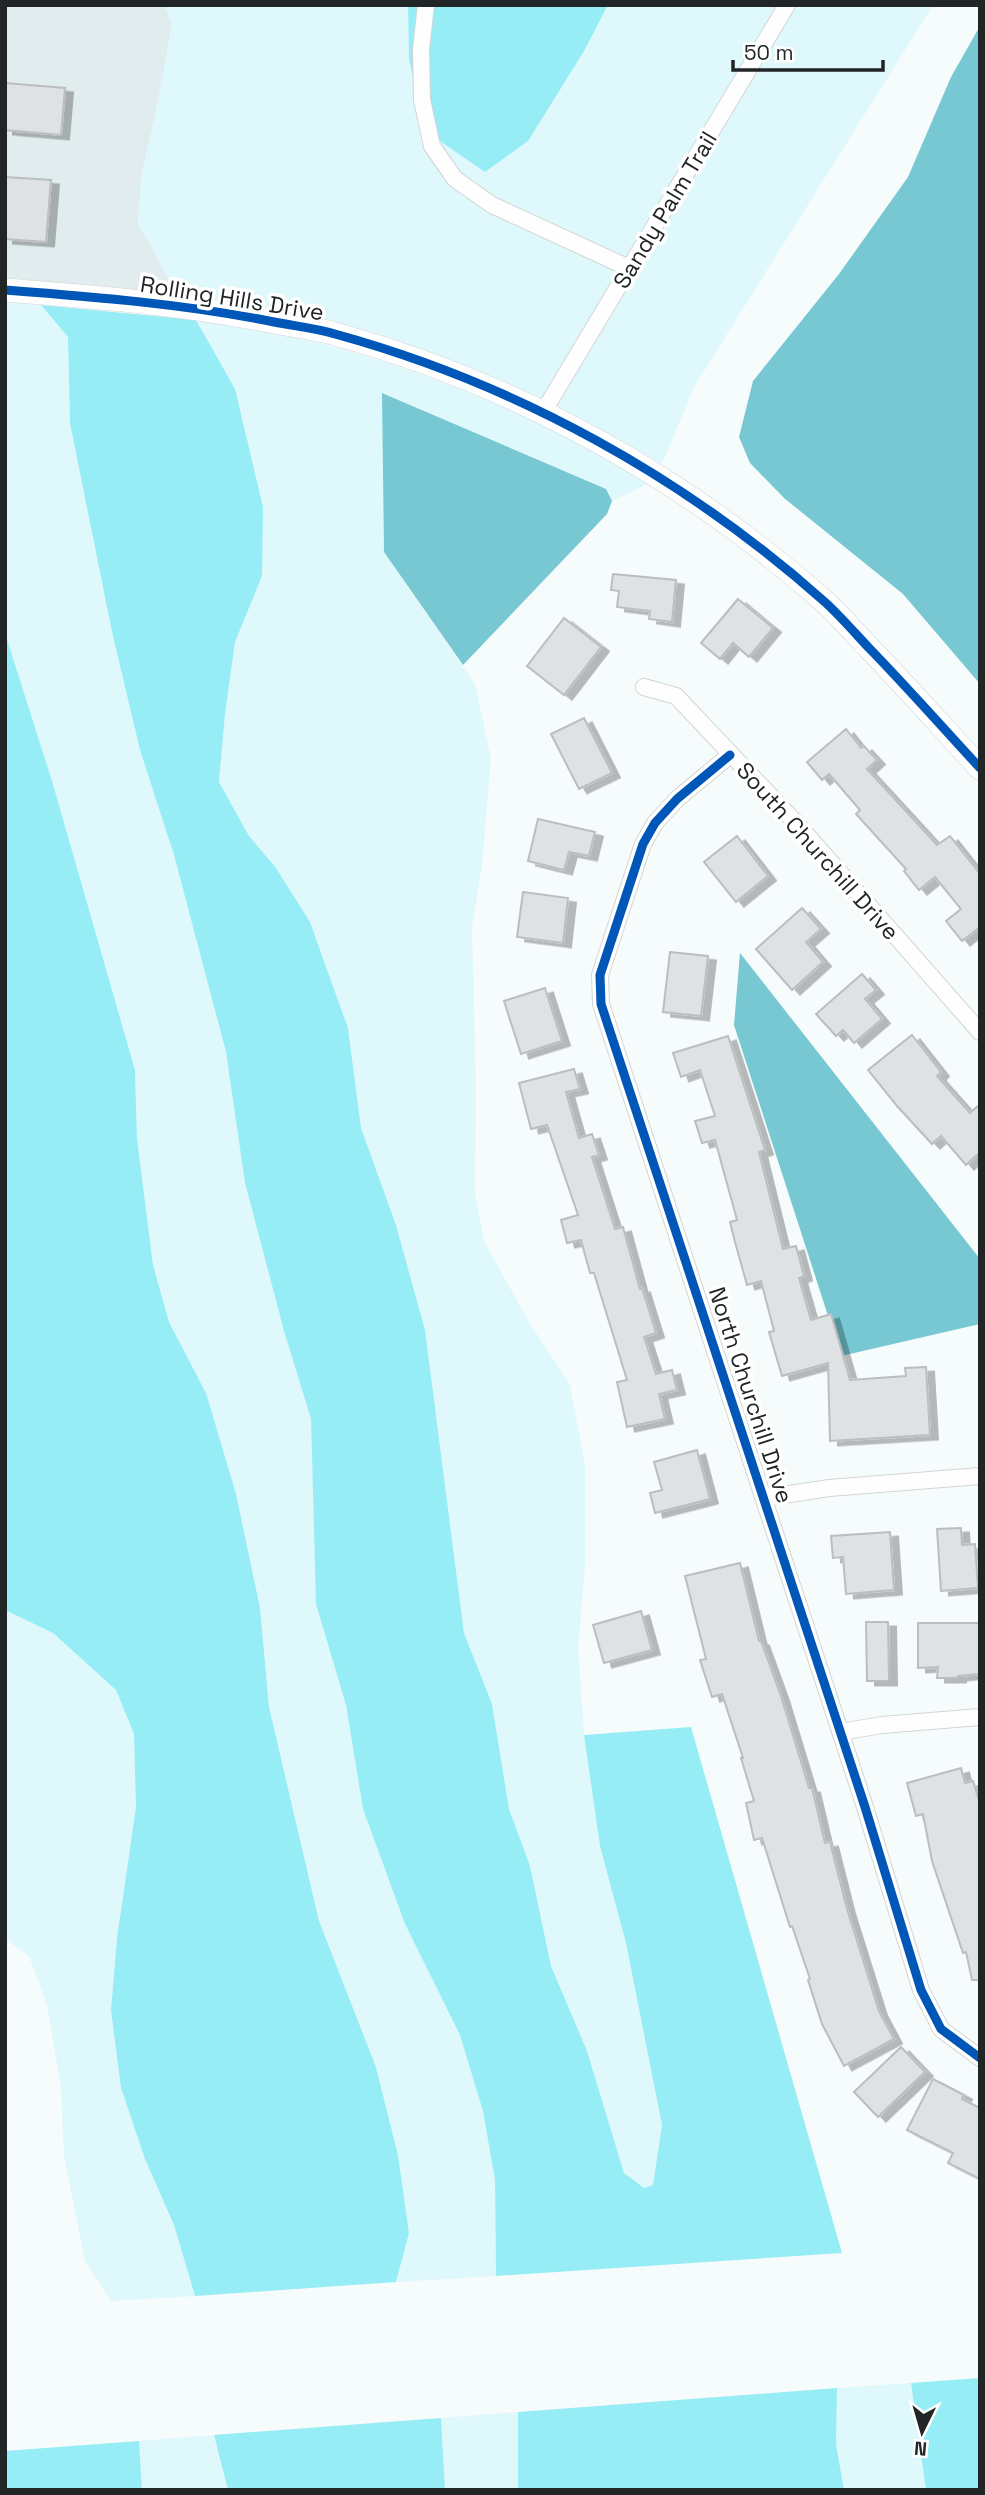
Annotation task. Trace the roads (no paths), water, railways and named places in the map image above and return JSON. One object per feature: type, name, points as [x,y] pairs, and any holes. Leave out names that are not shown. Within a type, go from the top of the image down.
[{"type":"street","points":[[426,5],[421,49],[422,100],[432,146],[455,179],[492,205],[629,268]]},
{"type":"street","name":"Sandy Palm Trail","points":[[542,414],[787,5]]},
{"type":"street","name":"Rolling Hills Drive","points":[[5,290],[209,310],[334,334],[454,375],[611,447],[678,487],[736,528],[828,604],[980,768]]},
{"type":"street","name":"South Churchill Drive","points":[[644,687],[676,696],[798,825],[980,1032]]},
{"type":"street","name":"North Churchill Drive","points":[[730,755],[677,799],[655,824],[643,844],[600,975],[601,1004],[841,1732],[921,1990],[941,2029],[980,2058]]},
{"type":"street","points":[[764,1498],[829,1488],[980,1476]]},
{"type":"street","points":[[841,1732],[882,1725],[980,1717]]}]
